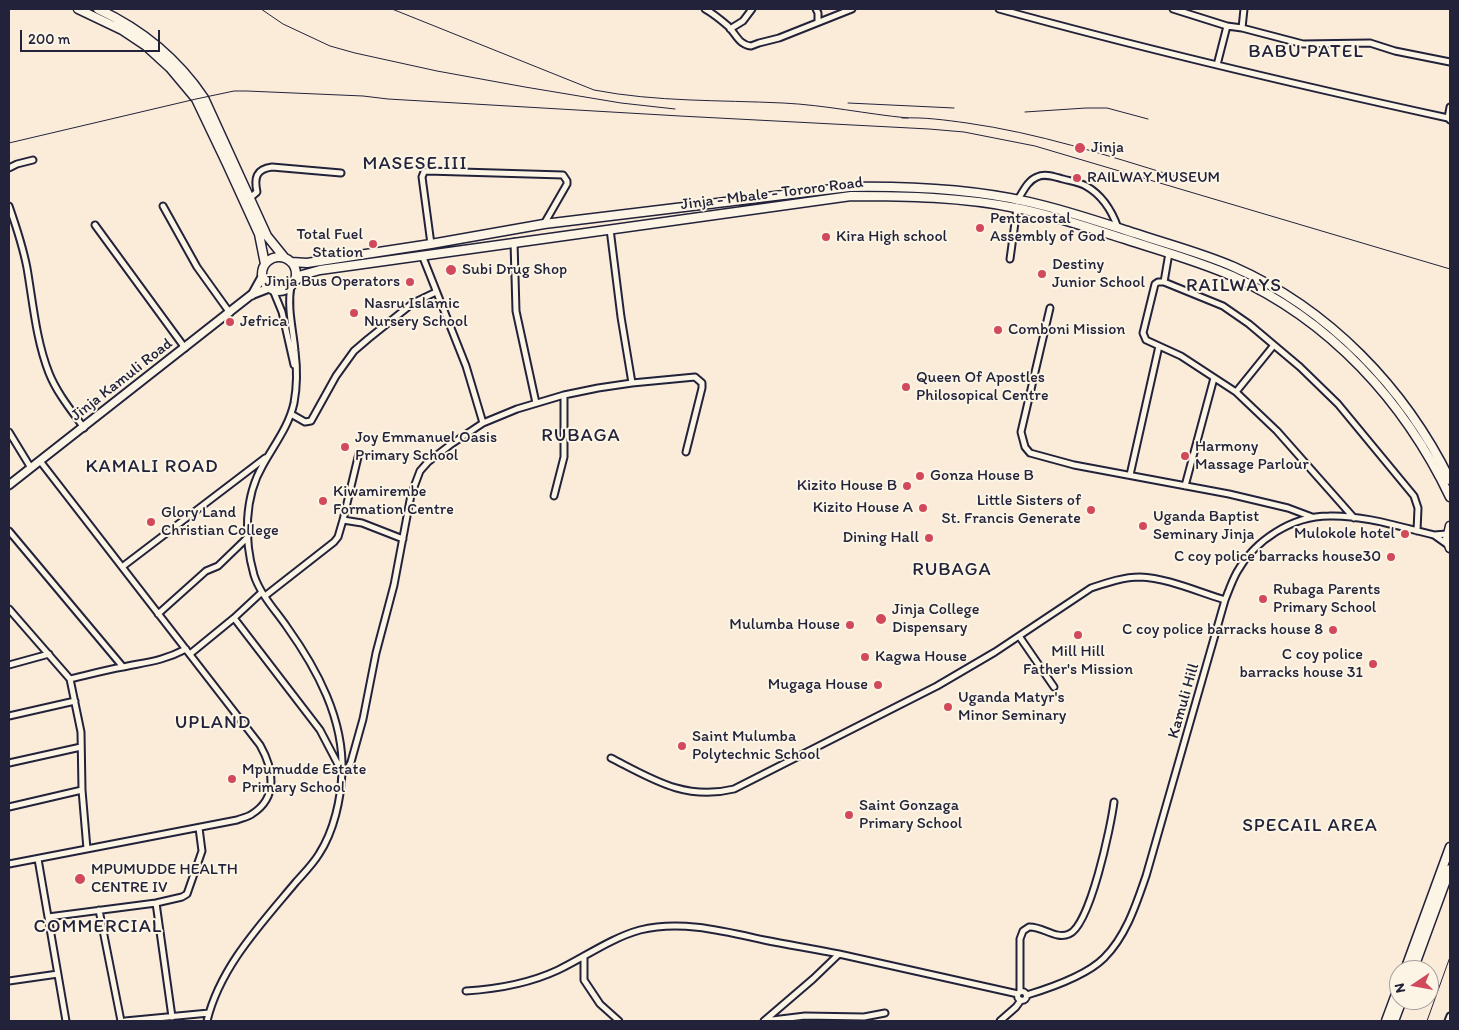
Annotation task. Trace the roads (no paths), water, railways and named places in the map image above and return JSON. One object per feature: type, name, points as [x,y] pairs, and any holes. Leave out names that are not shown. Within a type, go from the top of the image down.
[{"type":"highway","points":[[78,9],[122,30],[146,46],[170,68],[196,99],[259,234],[265,264]]},
{"type":"highway","points":[[98,9],[108,11],[169,56],[190,77],[204,98],[267,236],[284,257],[291,262],[296,271],[293,284],[286,290],[271,289],[262,277],[262,271],[270,259],[277,256],[284,257]]},
{"type":"highway","name":"Jinja - Mbale - Tororo Road","points":[[291,262],[307,263],[544,224],[849,187],[884,186],[969,193],[1017,204],[1168,253],[1231,276],[1260,290],[1288,307],[1336,344],[1380,388],[1395,406],[1426,452],[1450,497]]},
{"type":"highway","name":"Jinja - Mbale - Tororo Road","points":[[293,284],[302,275],[320,270],[851,196],[918,196],[1017,204],[1029,202],[1118,228],[1234,267],[1315,315],[1363,356],[1386,383],[1425,435],[1450,480]]},
{"type":"highway","points":[[1449,530],[1449,546]]},
{"type":"highway","points":[[1409,960],[1450,847]]},
{"type":"highway","points":[[1417,960],[1450,869]]},
{"type":"main road","name":"Jinja Kamuli Road","points":[[9,485],[230,313],[251,295],[262,277]]},
{"type":"main road","name":"Jinja Kamuli Road","points":[[251,295],[271,289]]},
{"type":"street","points":[[705,9],[730,28],[742,43],[752,46],[779,38],[852,9]]},
{"type":"street","points":[[730,28],[743,21],[752,9]]},
{"type":"street","points":[[816,9],[818,22]]},
{"type":"street","points":[[999,9],[1217,65],[1449,119],[1450,107]]},
{"type":"street","points":[[1173,9],[1227,26],[1242,28],[1303,44],[1370,43],[1394,52],[1450,62]]},
{"type":"street","points":[[1242,28],[1244,9]]},
{"type":"street","points":[[1217,65],[1227,26]]},
{"type":"street","points":[[9,168],[33,160]]},
{"type":"street","points":[[250,198],[257,192],[256,179],[264,168],[341,173]]},
{"type":"street","points":[[431,244],[422,177],[424,172],[563,175],[567,181],[565,187],[544,224]]},
{"type":"street","points":[[1010,259],[1017,204],[1028,183],[1036,177],[1044,175],[1054,176],[1085,185],[1105,202],[1113,213],[1118,228]]},
{"type":"street","points":[[9,206],[26,266],[34,317],[45,362],[54,383],[68,407],[84,428]]},
{"type":"street","points":[[163,206],[199,272],[230,313]]},
{"type":"street","points":[[95,225],[185,348]]},
{"type":"street","points":[[610,229],[632,383]]},
{"type":"street","points":[[514,242],[516,311],[536,403]]},
{"type":"street","points":[[1164,282],[1168,253]]},
{"type":"street","points":[[422,255],[466,366],[483,423]]},
{"type":"street","points":[[1354,518],[1277,431],[1236,392],[1181,356],[1146,340],[1143,333],[1155,284],[1164,282],[1216,302],[1249,324],[1325,390],[1403,482],[1417,502],[1417,531]]},
{"type":"street","points":[[207,1021],[224,978],[242,948],[320,854],[330,833],[337,810],[342,772],[336,724],[323,685],[300,645],[264,594],[254,575],[248,537],[249,506],[255,479],[281,436],[291,414],[295,392],[295,351],[288,298],[293,284]]},
{"type":"street","points":[[271,289],[282,312],[295,370]]},
{"type":"street","points":[[291,414],[305,422],[311,421],[336,376],[354,351],[413,303],[436,292]]},
{"type":"street","points":[[1050,308],[1021,432],[1025,447],[1030,453],[1074,465],[1229,494],[1279,506],[1312,517]]},
{"type":"street","points":[[1236,392],[1274,345]]},
{"type":"street","points":[[1130,475],[1159,346]]},
{"type":"street","points":[[342,772],[349,767],[363,719],[376,653],[394,585],[411,495],[420,471],[428,462],[483,423],[536,403],[564,395],[632,383],[695,377],[699,379],[702,388],[686,452]]},
{"type":"street","points":[[1186,486],[1214,378]]},
{"type":"street","points":[[554,496],[564,458],[564,395]]},
{"type":"street","points":[[9,432],[31,468]]},
{"type":"street","points":[[70,679],[165,659],[188,652],[334,542],[338,537],[343,520],[360,453]]},
{"type":"street","points":[[122,567],[268,455]]},
{"type":"street","points":[[9,864],[237,820],[252,814],[263,804],[269,791],[272,776],[269,761],[260,746],[40,461]]},
{"type":"street","name":"Kamuli Hill","points":[[1027,995],[1059,983],[1095,965],[1111,950],[1129,920],[1138,901],[1146,876],[1225,600],[1238,570],[1249,555],[1262,542],[1284,527],[1312,517],[1327,516],[1354,518],[1434,535],[1449,546]]},
{"type":"street","points":[[343,520],[362,523],[403,539]]},
{"type":"street","name":"Kamuli Hill","points":[[1434,535],[1449,530]]},
{"type":"street","points":[[9,531],[123,667]]},
{"type":"street","points":[[158,614],[206,571],[218,566],[248,537]]},
{"type":"street","points":[[611,758],[653,780],[684,791],[713,793],[734,789],[937,686],[1019,636],[1091,588],[1138,577],[1153,578],[1225,600]]},
{"type":"street","points":[[9,609],[70,679],[81,732],[82,790],[87,849]]},
{"type":"street","points":[[234,618],[320,730],[342,772]]},
{"type":"street","points":[[1019,636],[1054,687]]},
{"type":"street","points":[[9,665],[49,654]]},
{"type":"street","points":[[9,716],[74,701]]},
{"type":"street","points":[[9,763],[81,747]]},
{"type":"street","points":[[9,806],[82,790]]},
{"type":"street","points":[[1021,1000],[1018,998],[1021,935],[1029,927],[1035,927],[1060,936],[1070,934],[1076,929],[1089,905],[1106,842],[1114,802]]},
{"type":"street","points":[[48,917],[182,898],[187,894],[202,851],[199,828]]},
{"type":"street","points":[[38,859],[66,1021]]},
{"type":"street","points":[[156,903],[172,1017]]},
{"type":"street","points":[[99,910],[121,1021]]},
{"type":"street","points":[[466,991],[502,988],[524,983],[556,970],[630,933],[676,926],[738,933],[1019,993],[1024,992],[1027,995],[1026,999],[1021,1000],[1000,1021]]},
{"type":"street","points":[[764,1021],[813,979],[838,954]]},
{"type":"street","points":[[584,956],[584,980],[600,1004],[618,1021]]},
{"type":"street","points":[[9,981],[58,974]]},
{"type":"street","points":[[125,1021],[209,1013]]},
{"type":"street","points":[[764,1021],[805,1016],[864,1017],[885,1013]]},
{"type":"street","points":[[1448,1021],[1450,1016]]},
{"type":"railway","points":[[261,9],[283,24],[330,46],[355,53],[437,71],[525,87],[621,103],[675,109]]},
{"type":"railway","points":[[392,9],[594,90],[664,99],[799,104],[908,118]]},
{"type":"railway","points":[[9,143],[234,91],[363,96],[964,132],[1035,146],[1450,269]]},
{"type":"railway","points":[[848,103],[954,108]]},
{"type":"railway","points":[[1025,112],[1107,108],[1148,119]]},
{"type":"railway","points":[[902,118],[926,118],[993,127],[1072,145],[1174,176]]},
{"type":"railway","points":[[1427,1021],[1450,957]]},
{"type":"place","name":"Jinja","points":[[1080,148]]},
{"type":"place","name":"RAILWAY MUSEUM","points":[[1077,178]]},
{"type":"place","name":"Pentacostal Assembly of God","points":[[980,228]]},
{"type":"place","name":"Kira High school","points":[[826,237]]},
{"type":"place","name":"Total Fuel Station","points":[[373,244]]},
{"type":"place","name":"Subi Drug Shop","points":[[451,270]]},
{"type":"place","name":"Destiny Junior School","points":[[1042,274]]},
{"type":"place","name":"Jinja Bus Operators","points":[[410,282]]},
{"type":"place","name":"Nasru Islamic Nursery School","points":[[354,313]]},
{"type":"place","name":"Jefrica","points":[[230,322]]},
{"type":"place","name":"Comboni Mission","points":[[998,330]]},
{"type":"place","name":"Queen Of Apostles Philosopical Centre","points":[[906,387]]},
{"type":"place","name":"Joy Emmanuel Oasis Primary School","points":[[345,447]]},
{"type":"place","name":"Harmony Massage Parlour","points":[[1185,456]]},
{"type":"place","name":"Gonza House B","points":[[920,476]]},
{"type":"place","name":"Kizito House B","points":[[907,486]]},
{"type":"place","name":"Kiwamirembe Formation Centre","points":[[323,501]]},
{"type":"place","name":"Kizito House A","points":[[923,508]]},
{"type":"place","name":"Little Sisters of St. Francis Generate","points":[[1091,510]]},
{"type":"place","name":"Glory Land Christian College","points":[[151,522]]},
{"type":"place","name":"Uganda Baptist Seminary Jinja","points":[[1143,526]]},
{"type":"place","name":"Mulokole hotel","points":[[1405,534]]},
{"type":"place","name":"Dining Hall","points":[[929,538]]},
{"type":"place","name":"C coy police barracks house30","points":[[1391,557]]},
{"type":"place","name":"Rubaga Parents Primary School","points":[[1263,599]]},
{"type":"place","name":"Jinja College Dispensary","points":[[881,619]]},
{"type":"place","name":"Mulumba House","points":[[850,625]]},
{"type":"place","name":"C coy police barracks house 8","points":[[1333,630]]},
{"type":"place","name":"Mill Hill Father's Mission","points":[[1078,635]]},
{"type":"place","name":"Kagwa House","points":[[865,657]]},
{"type":"place","name":"C coy police barracks house 31","points":[[1373,664]]},
{"type":"place","name":"Mugaga House","points":[[878,685]]},
{"type":"place","name":"Uganda Matyr's Minor Seminary","points":[[948,707]]},
{"type":"place","name":"Saint Mulumba Polytechnic School","points":[[682,746]]},
{"type":"place","name":"Mpumudde Estate Primary School","points":[[232,779]]},
{"type":"place","name":"Saint Gonzaga Primary School","points":[[849,815]]},
{"type":"place","name":"MPUMUDDE HEALTH CENTRE IV","points":[[80,879]]},
{"type":"district","name":"BABU PATEL","points":[[1306,52]]},
{"type":"district","name":"MASESE III","points":[[415,164]]},
{"type":"district","name":"RAILWAYS","points":[[1234,286]]},
{"type":"district","name":"RUBAGA","points":[[581,436]]},
{"type":"district","name":"KAMALI ROAD","points":[[152,467]]},
{"type":"district","name":"RUBAGA","points":[[952,570]]},
{"type":"district","name":"UPLAND","points":[[213,723]]},
{"type":"district","name":"SPECAIL AREA","points":[[1310,826]]},
{"type":"district","name":"COMMERCIAL","points":[[98,927]]}]
